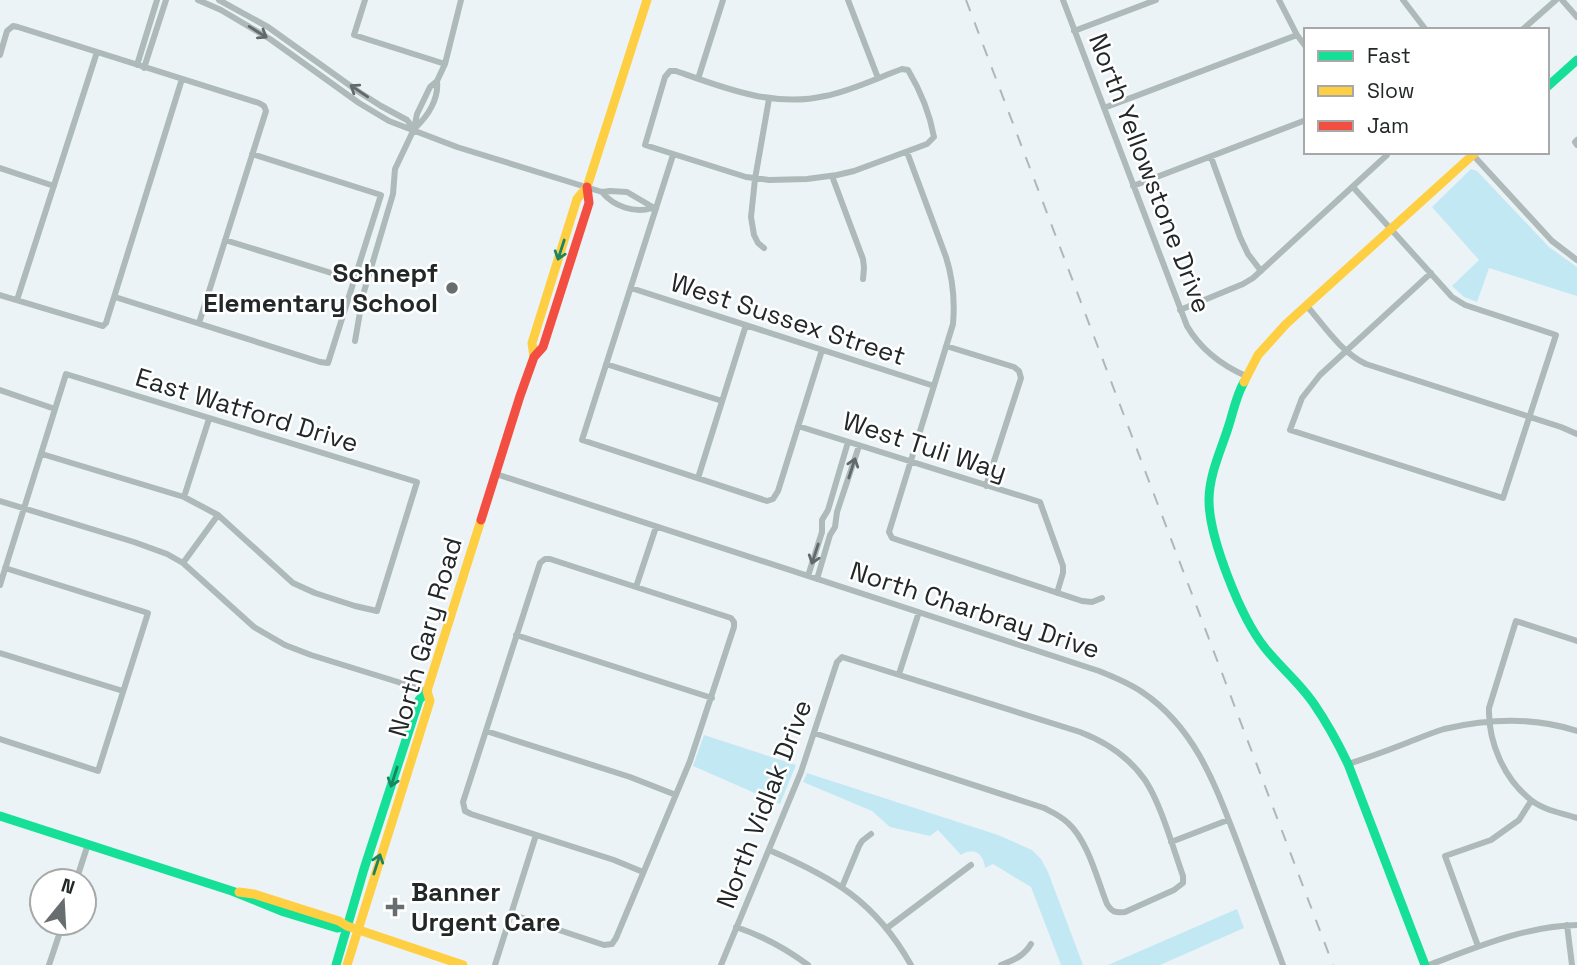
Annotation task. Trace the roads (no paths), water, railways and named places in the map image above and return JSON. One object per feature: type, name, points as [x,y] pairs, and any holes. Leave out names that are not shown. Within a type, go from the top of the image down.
[{"type":"street","points":[[141,66],[157,0]]},
{"type":"street","points":[[141,66],[166,0]]},
{"type":"street","points":[[198,0],[221,10],[270,39],[375,113],[405,128],[602,192],[627,192],[654,209]]},
{"type":"street","points":[[219,0],[268,27],[359,92],[407,120],[414,130]]},
{"type":"street","points":[[365,0],[354,35],[445,64]]},
{"type":"street","points":[[355,341],[363,295],[390,204],[395,170],[414,130],[417,114],[430,87],[438,81],[445,64],[461,0]]},
{"type":"street","name":"North Gary Road","points":[[347,965],[430,701],[427,691],[534,357],[543,347],[585,216],[589,203],[587,187],[647,0]]},
{"type":"street","points":[[698,79],[723,0]]},
{"type":"street","points":[[848,0],[878,78]]},
{"type":"street","name":"North Yellowstone Drive","points":[[1062,0],[1180,310],[1192,335],[1223,365],[1246,376]]},
{"type":"street","points":[[1074,31],[1156,0]]},
{"type":"street","points":[[1279,0],[1304,44]]},
{"type":"street","points":[[1403,0],[1424,28]]},
{"type":"street","points":[[1524,28],[1556,0]]},
{"type":"street","points":[[1562,0],[1577,17]]},
{"type":"street","points":[[0,55],[7,31],[13,26],[264,106],[266,111],[199,323]]},
{"type":"street","points":[[1104,108],[1297,35]]},
{"type":"street","points":[[17,300],[97,52]]},
{"type":"street","points":[[1549,85],[1577,60]]},
{"type":"street","points":[[902,69],[912,76],[934,137],[927,144],[853,171],[789,180],[755,179],[645,145],[670,71],[698,79],[769,99],[808,99],[826,96],[902,69]]},
{"type":"street","points":[[0,295],[103,326],[109,317],[182,79]]},
{"type":"street","points":[[764,248],[754,235],[751,217],[769,99]]},
{"type":"street","points":[[1133,186],[1304,122]]},
{"type":"street","points":[[907,152],[950,271],[955,309],[953,324],[889,532],[892,538],[1057,593],[1093,603],[1102,598]]},
{"type":"street","points":[[115,297],[328,363],[381,195],[252,154]]},
{"type":"street","points":[[1180,310],[1243,284],[1261,271],[1386,154]]},
{"type":"street","points":[[1473,154],[1265,346],[1246,376],[1238,395],[1212,479],[1209,497],[1212,530],[1238,602],[1252,630],[1313,702],[1348,764],[1427,965],[1514,935],[1577,925]]},
{"type":"street","points":[[1475,154],[1552,241],[1577,260]]},
{"type":"street","points":[[674,155],[654,209],[582,440],[767,500],[773,499],[778,491],[822,350]]},
{"type":"street","points":[[1211,157],[1240,237],[1248,254],[1261,271]]},
{"type":"street","points":[[0,168],[54,186]]},
{"type":"street","points":[[832,176],[863,259],[863,279]]},
{"type":"street","points":[[1353,187],[1391,228],[1431,273],[1452,297],[1465,305],[1556,335],[1503,498],[1290,430],[1296,411],[1320,375],[1431,273]]},
{"type":"street","points":[[602,192],[607,199],[622,208],[644,211],[654,209]]},
{"type":"street","points":[[628,207],[632,196]]},
{"type":"street","points":[[225,240],[354,280]]},
{"type":"street","name":"West Sussex Street","points":[[631,288],[934,386]]},
{"type":"street","points":[[1307,306],[1346,351],[1366,364],[1577,434]]},
{"type":"street","points":[[698,478],[746,325]]},
{"type":"street","points":[[946,346],[1014,367],[1019,371],[1021,379],[986,486]]},
{"type":"street","points":[[606,364],[722,401]]},
{"type":"street","name":"East Watford Drive","points":[[55,409],[66,374],[417,482],[377,611],[355,607],[293,583],[218,516]]},
{"type":"street","points":[[0,390],[55,409],[0,585]]},
{"type":"street","points":[[184,497],[209,419]]},
{"type":"street","name":"West Tuli Way","points":[[798,426],[1041,502],[1063,566],[1057,593]]},
{"type":"street","points":[[807,576],[848,442]]},
{"type":"street","points":[[817,579],[859,446]]},
{"type":"street","points":[[42,454],[184,497],[218,516],[183,563]]},
{"type":"street","name":"North Charbray Drive","points":[[496,474],[1099,671],[1143,693],[1173,719],[1205,763],[1283,965]]},
{"type":"street","points":[[0,501],[167,554],[183,563],[254,627],[285,645],[427,691],[419,700],[346,926],[336,965]]},
{"type":"street","points":[[824,514],[831,513],[837,517]]},
{"type":"street","points":[[636,587],[656,527]]},
{"type":"street","points":[[511,914],[604,945],[612,944],[691,761],[734,622],[731,618],[545,559],[540,563],[516,635],[463,802],[465,810],[643,872]]},
{"type":"street","points":[[0,739],[99,771],[148,613],[5,568]]},
{"type":"street","points":[[814,733],[1044,808],[1057,815],[1069,823],[1084,846],[1112,911],[1125,912],[1174,890],[1183,883],[1171,842],[1144,780],[1123,756],[1111,747],[1080,732],[899,674],[919,612]]},
{"type":"street","points":[[1577,640],[1516,621],[1489,708],[1489,722],[1499,757],[1515,784],[1531,801],[1577,818]]},
{"type":"street","points":[[516,635],[712,698]]},
{"type":"street","points":[[0,653],[123,691]]},
{"type":"street","name":"North Vidlak Drive","points":[[720,965],[801,772],[837,662],[842,657],[899,674]]},
{"type":"street","points":[[1348,764],[1441,730],[1465,725],[1535,721],[1577,731]]},
{"type":"street","points":[[486,731],[630,777],[676,796]]},
{"type":"street","points":[[1478,946],[1445,856],[1491,840],[1519,820],[1531,801]]},
{"type":"street","points":[[0,816],[232,891],[254,894],[339,921],[357,930],[463,965]]},
{"type":"street","points":[[1171,842],[1228,820]]},
{"type":"street","points":[[842,887],[859,846],[866,836],[871,834]]},
{"type":"street","points":[[495,965],[536,835]]},
{"type":"street","points":[[81,867],[88,844]]},
{"type":"street","points":[[769,850],[813,869],[842,887],[871,911],[887,929],[911,965]]},
{"type":"street","points":[[887,929],[971,866]]},
{"type":"street","points":[[1567,925],[1572,965]]},
{"type":"street","points":[[736,927],[771,941],[808,965]]},
{"type":"street","points":[[49,965],[58,937]]},
{"type":"street","points":[[1001,965],[1024,954],[1031,944]]},
{"type":"railway","points":[[966,0],[1333,965]]},
{"type":"place","name":"Schnepf Elementary School","points":[[452,288]]},
{"type":"place","name":"Banner Urgent Care","points":[[395,907]]}]
